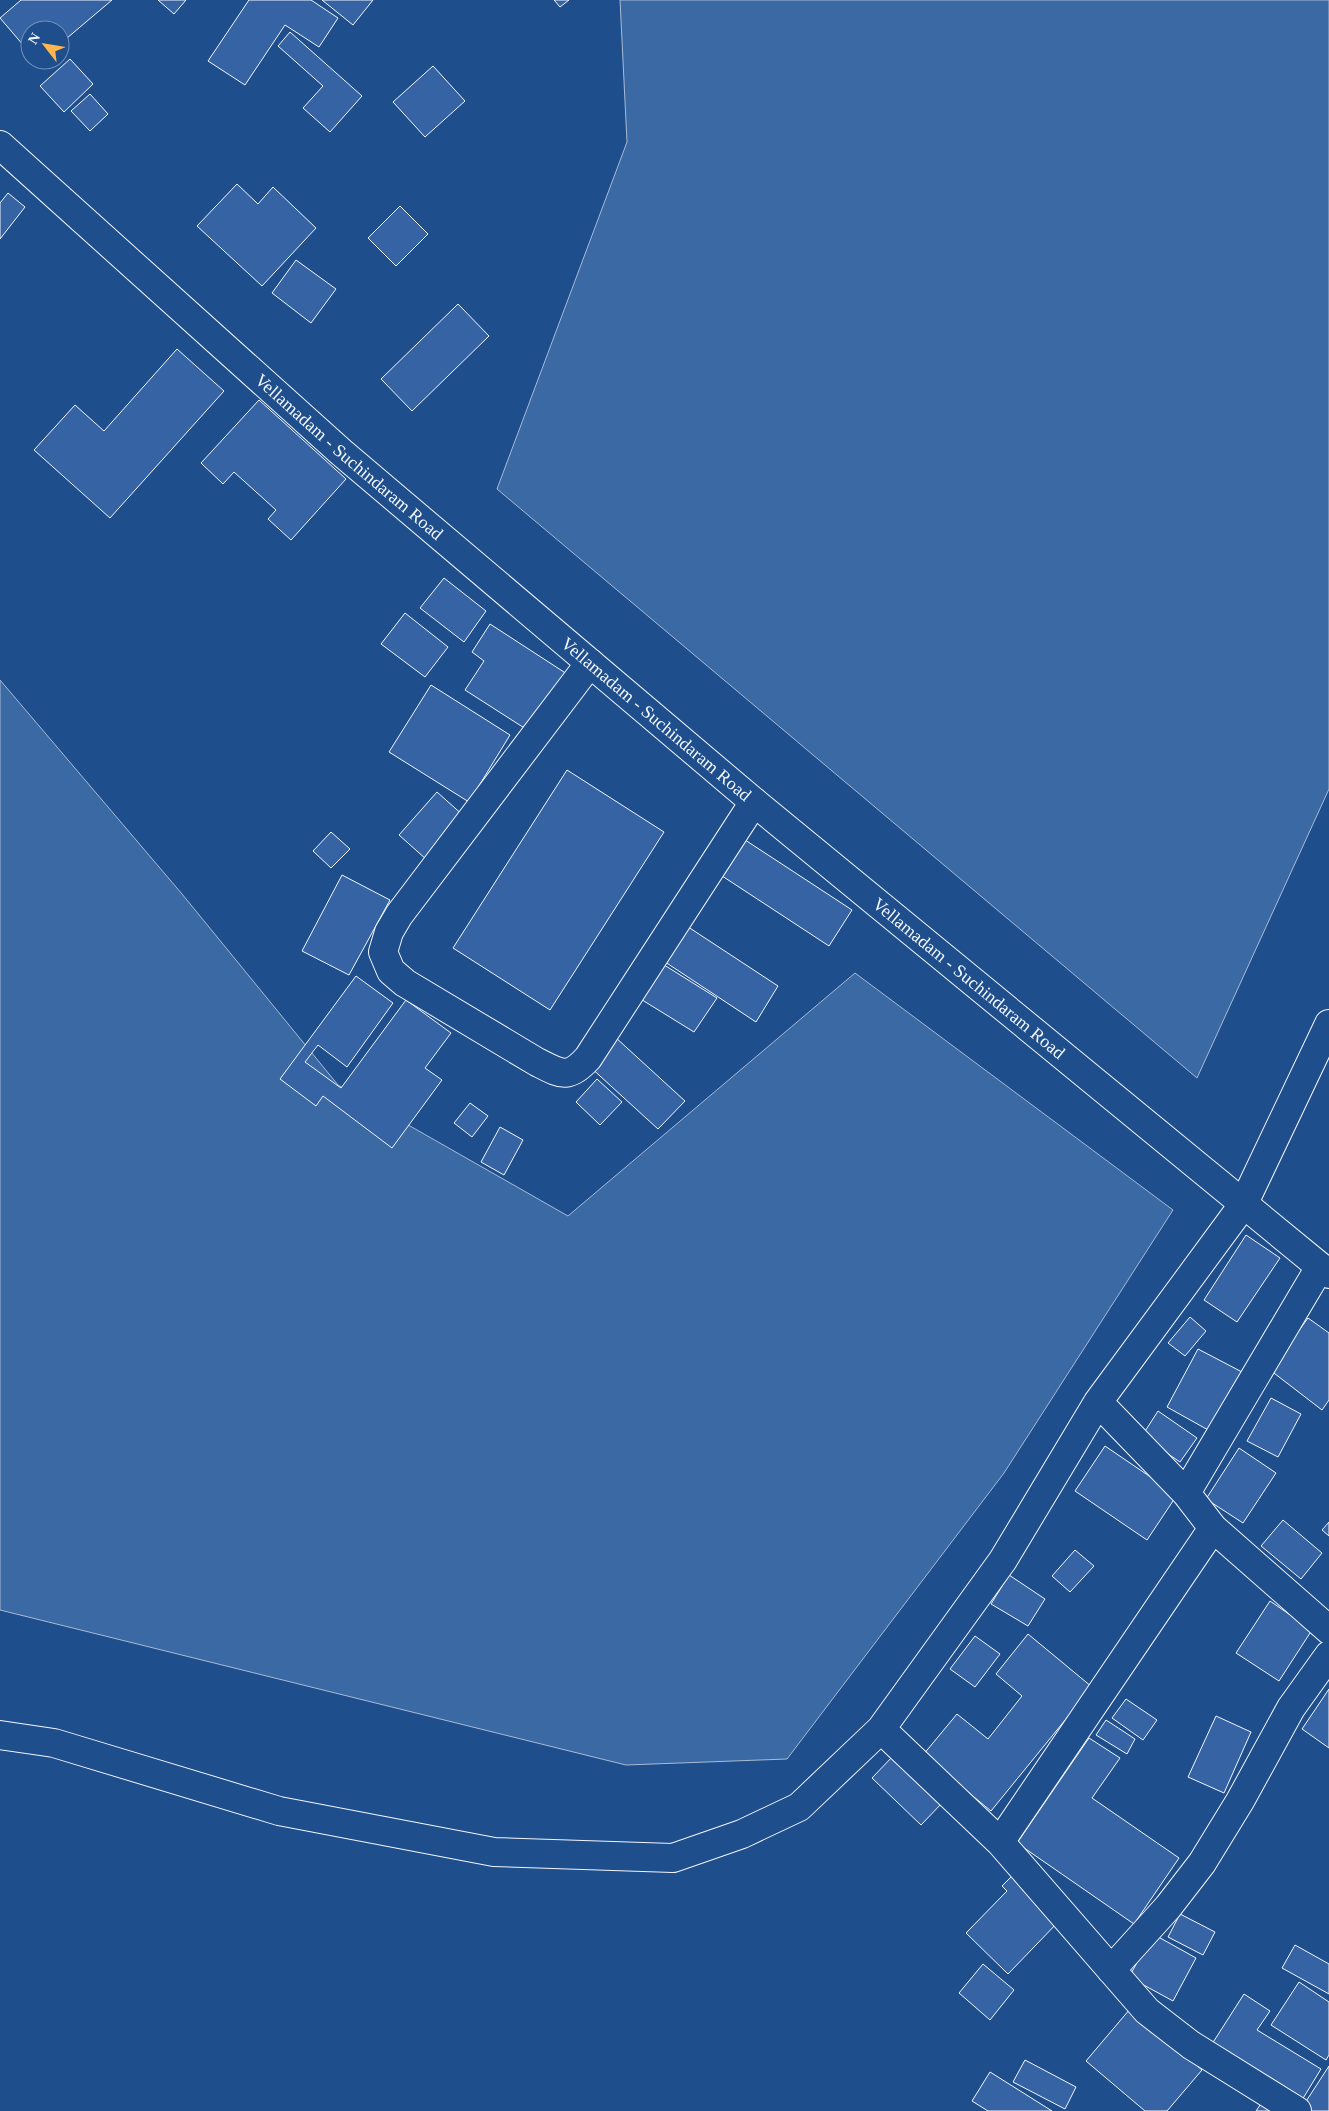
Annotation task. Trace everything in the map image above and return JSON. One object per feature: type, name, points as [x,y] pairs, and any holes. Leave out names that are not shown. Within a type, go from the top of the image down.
[{"type":"street","name":"Vellamadam - Suchindaram Road","points":[[0,145],[341,452],[754,802],[1324,1271]]},
{"type":"street","points":[[590,663],[399,915],[389,932],[383,952],[391,971],[405,983],[560,1074],[576,1070],[588,1058],[754,802]]},
{"type":"street","points":[[0,1735],[54,1743],[279,1811],[494,1852],[593,1857],[673,1858],[742,1834],[799,1808],[881,1729],[1003,1560],[1098,1402],[1243,1205],[1329,1024]]},
{"type":"street","points":[[1186,1493],[1324,1271]]},
{"type":"street","points":[[1098,1402],[1186,1493],[1213,1528],[1329,1630]]},
{"type":"street","points":[[1000,1842],[1213,1528]]},
{"type":"street","points":[[1111,1970],[1168,1907],[1202,1863],[1240,1801],[1291,1708],[1329,1654]]},
{"type":"street","points":[[881,1729],[1000,1842],[1147,2011],[1168,2029],[1297,2111]]},
{"type":"water","points":[[620,0],[1329,0],[1329,789],[1197,1078],[497,489],[627,142]]},
{"type":"water","points":[[0,680],[182,894],[338,1085],[568,1216],[855,973],[1173,1210],[1004,1473],[787,1759],[626,1765],[0,1610]]},
{"type":"building","points":[[21,0],[112,0],[70,36],[70,20],[20,20],[20,41],[0,18]]},
{"type":"building","points":[[158,0],[186,0],[174,14]]},
{"type":"building","points":[[249,0],[311,0],[338,18],[319,47],[285,25],[245,85],[208,61]]},
{"type":"building","points":[[322,0],[373,0],[353,25]]},
{"type":"building","points":[[554,0],[569,0],[560,7]]},
{"type":"building","points":[[290,32],[362,96],[330,132],[303,108],[323,86],[278,46]]},
{"type":"building","points":[[70,59],[93,84],[64,112],[40,86],[58,70],[70,70]]},
{"type":"building","points":[[433,66],[465,101],[425,137],[393,102]]},
{"type":"building","points":[[90,94],[108,114],[90,131],[71,111]]},
{"type":"building","points":[[237,184],[258,204],[273,187],[316,228],[262,286],[197,226]]},
{"type":"building","points":[[8,193],[25,207],[0,239],[0,203]]},
{"type":"building","points":[[400,206],[428,234],[396,266],[368,238]]},
{"type":"building","points":[[296,260],[336,289],[311,323],[272,293]]},
{"type":"building","points":[[458,304],[489,336],[412,411],[381,379]]},
{"type":"building","points":[[177,349],[224,391],[110,518],[34,450],[75,405],[104,431]]},
{"type":"building","points":[[259,400],[346,479],[291,540],[268,519],[276,510],[234,472],[223,484],[201,463]]},
{"type":"building","points":[[444,578],[486,611],[464,642],[420,608]]},
{"type":"building","points":[[405,613],[448,647],[425,677],[381,644]]},
{"type":"building","points":[[490,624],[567,674],[529,731],[465,690],[484,661],[472,652]]},
{"type":"building","points":[[431,685],[510,735],[469,802],[389,752]]},
{"type":"building","points":[[567,770],[664,832],[550,1010],[453,948]]},
{"type":"building","points":[[437,792],[465,817],[427,860],[399,835]]},
{"type":"building","points":[[331,832],[350,849],[331,868],[313,851]]},
{"type":"building","points":[[736,834],[852,910],[829,946],[713,870]]},
{"type":"building","points":[[342,875],[390,900],[349,975],[302,951]]},
{"type":"building","points":[[676,919],[778,986],[756,1022],[653,954]]},
{"type":"building","points":[[661,963],[717,998],[694,1032],[639,998]]},
{"type":"building","points":[[356,976],[393,1003],[347,1067],[318,1045],[305,1062],[341,1088],[406,1000],[451,1033],[425,1068],[442,1080],[392,1148],[323,1096],[316,1106],[280,1079]]},
{"type":"building","points":[[603,1026],[685,1101],[658,1129],[577,1055]]},
{"type":"building","points":[[597,1079],[622,1102],[600,1125],[576,1102]]},
{"type":"building","points":[[470,1103],[488,1116],[472,1137],[454,1123]]},
{"type":"building","points":[[500,1127],[523,1140],[504,1175],[481,1162]]},
{"type":"building","points":[[1246,1235],[1280,1258],[1237,1322],[1204,1300]]},
{"type":"building","points":[[1190,1317],[1206,1331],[1185,1356],[1168,1343]]},
{"type":"building","points":[[1308,1318],[1329,1333],[1329,1400],[1322,1410],[1270,1370]]},
{"type":"building","points":[[1198,1349],[1242,1372],[1210,1431],[1167,1407]]},
{"type":"building","points":[[1271,1398],[1301,1414],[1278,1457],[1247,1441]]},
{"type":"building","points":[[1158,1411],[1197,1438],[1180,1462],[1142,1436]]},
{"type":"building","points":[[1105,1446],[1177,1495],[1147,1540],[1075,1491]]},
{"type":"building","points":[[1239,1448],[1276,1473],[1243,1523],[1206,1499]]},
{"type":"building","points":[[1283,1520],[1322,1553],[1301,1579],[1261,1546]]},
{"type":"building","points":[[1329,1522],[1329,1536],[1322,1530]]},
{"type":"building","points":[[1075,1550],[1094,1566],[1070,1592],[1052,1576]]},
{"type":"building","points":[[1009,1575],[1045,1599],[1028,1626],[991,1604]]},
{"type":"building","points":[[1270,1601],[1312,1630],[1279,1681],[1236,1653]]},
{"type":"building","points":[[1028,1634],[1092,1687],[991,1811],[923,1755],[957,1714],[988,1739],[1022,1696],[996,1674]]},
{"type":"building","points":[[975,1636],[1000,1654],[975,1687],[950,1669]]},
{"type":"building","points":[[1329,1689],[1329,1748],[1302,1729]]},
{"type":"building","points":[[1126,1699],[1157,1720],[1143,1740],[1112,1718]]},
{"type":"building","points":[[1216,1716],[1251,1732],[1224,1793],[1188,1777]]},
{"type":"building","points":[[1106,1720],[1135,1739],[1127,1754],[1096,1735]]},
{"type":"building","points":[[1089,1738],[1120,1758],[1092,1798],[1179,1858],[1134,1924],[1017,1843]]},
{"type":"building","points":[[893,1756],[942,1803],[921,1825],[872,1778]]},
{"type":"building","points":[[1014,1874],[1061,1919],[1008,1974],[966,1933],[1007,1891],[1002,1886]]},
{"type":"building","points":[[1180,1914],[1215,1932],[1203,1955],[1168,1937]]},
{"type":"building","points":[[1153,1934],[1196,1958],[1173,2001],[1129,1977]]},
{"type":"building","points":[[1295,1945],[1329,1964],[1329,1994],[1282,1968]]},
{"type":"building","points":[[983,1964],[1014,1990],[990,2020],[959,1993]]},
{"type":"building","points":[[1299,1982],[1329,2002],[1329,2055],[1326,2060],[1271,2025]]},
{"type":"building","points":[[1244,1994],[1270,2011],[1257,2030],[1321,2069],[1302,2100],[1212,2044]]},
{"type":"building","points":[[1130,2009],[1202,2070],[1167,2111],[1145,2111],[1086,2061]]},
{"type":"building","points":[[1025,2060],[1076,2087],[1065,2109],[1013,2082]]},
{"type":"building","points":[[1329,2066],[1329,2111],[1304,2111],[1301,2109]]},
{"type":"building","points":[[990,2072],[1052,2111],[988,2111],[972,2101]]},
{"type":"building","points":[[1266,2096],[1287,2111],[1256,2111]]}]
